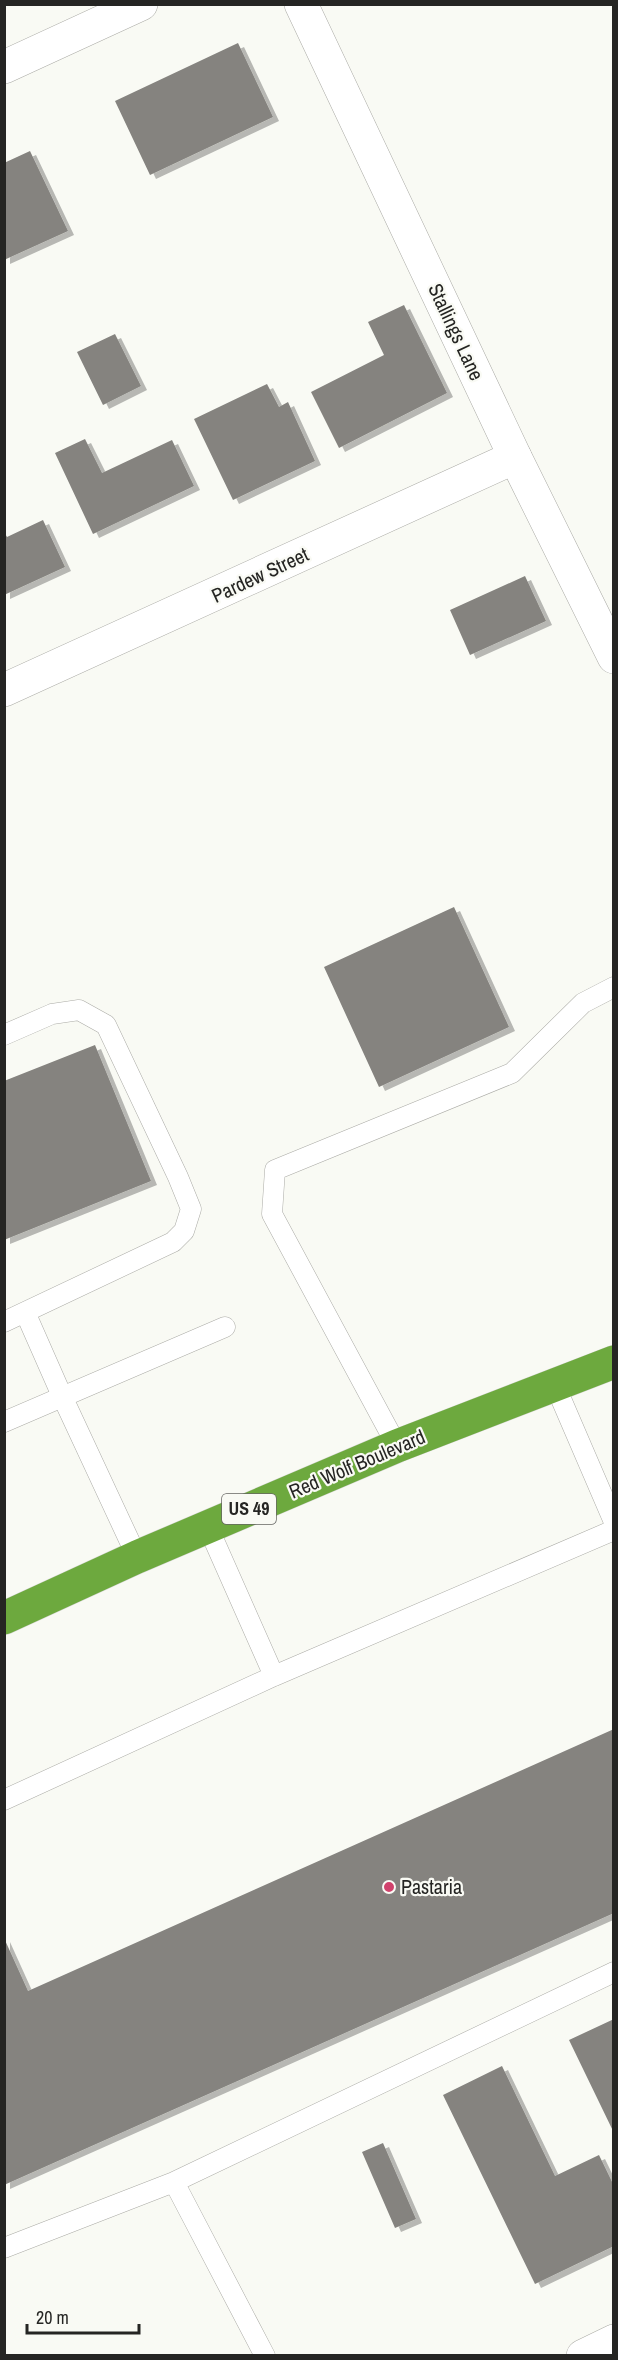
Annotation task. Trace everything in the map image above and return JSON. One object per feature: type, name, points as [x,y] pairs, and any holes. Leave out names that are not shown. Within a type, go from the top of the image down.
[{"type":"highway","name":"Red Wolf Boulevard","points":[[4,1618],[137,1557],[397,1446],[614,1362]]},
{"type":"street","points":[[4,67],[141,4]]},
{"type":"street","name":"Stallings Lane","points":[[301,4],[515,457],[614,657]]},
{"type":"street","name":"Pardew Street","points":[[4,690],[515,457]]},
{"type":"street","points":[[583,2355],[614,2341]]},
{"type":"lane","points":[[397,1446],[272,1214],[274,1170],[512,1073],[583,1003],[614,987]]},
{"type":"lane","points":[[4,1035],[52,1014],[79,1011],[106,1025],[178,1177],[190,1209],[184,1230],[173,1242],[4,1322]]},
{"type":"lane","points":[[26,1312],[62,1396],[137,1557]]},
{"type":"lane","points":[[4,1422],[225,1327]]},
{"type":"lane","points":[[555,1385],[614,1522]]},
{"type":"lane","points":[[208,1527],[274,1676]]},
{"type":"lane","points":[[4,1800],[274,1676],[614,1530]]},
{"type":"lane","points":[[4,2248],[174,2182],[614,1972]]},
{"type":"lane","points":[[174,2182],[265,2355]]},
{"type":"building","points":[[238,43],[273,117],[150,175],[115,101]]},
{"type":"building","points":[[30,151],[68,231],[4,260],[4,163]]},
{"type":"building","points":[[404,305],[447,393],[339,448],[311,392],[384,355],[368,322]]},
{"type":"building","points":[[115,334],[141,386],[103,405],[77,352]]},
{"type":"building","points":[[267,384],[279,407],[288,402],[315,461],[233,500],[194,419]]},
{"type":"building","points":[[85,439],[102,473],[172,440],[194,486],[93,534],[55,453]]},
{"type":"building","points":[[43,520],[65,567],[4,595],[4,532],[7,537]]},
{"type":"building","points":[[525,576],[546,621],[470,655],[450,610]]},
{"type":"building","points":[[454,907],[509,1027],[379,1087],[324,967]]},
{"type":"building","points":[[95,1045],[151,1181],[4,1240],[4,1081]]},
{"type":"building","points":[[614,1729],[614,1913],[4,2185],[4,1938],[28,1991]]},
{"type":"building","points":[[614,2019],[614,2133],[569,2040]]},
{"type":"building","points":[[502,2066],[555,2176],[599,2155],[614,2186],[614,2246],[535,2284],[443,2095]]},
{"type":"building","points":[[383,2143],[416,2219],[395,2228],[362,2152]]},
{"type":"place","name":"Pastaria","points":[[389,1887]]}]
